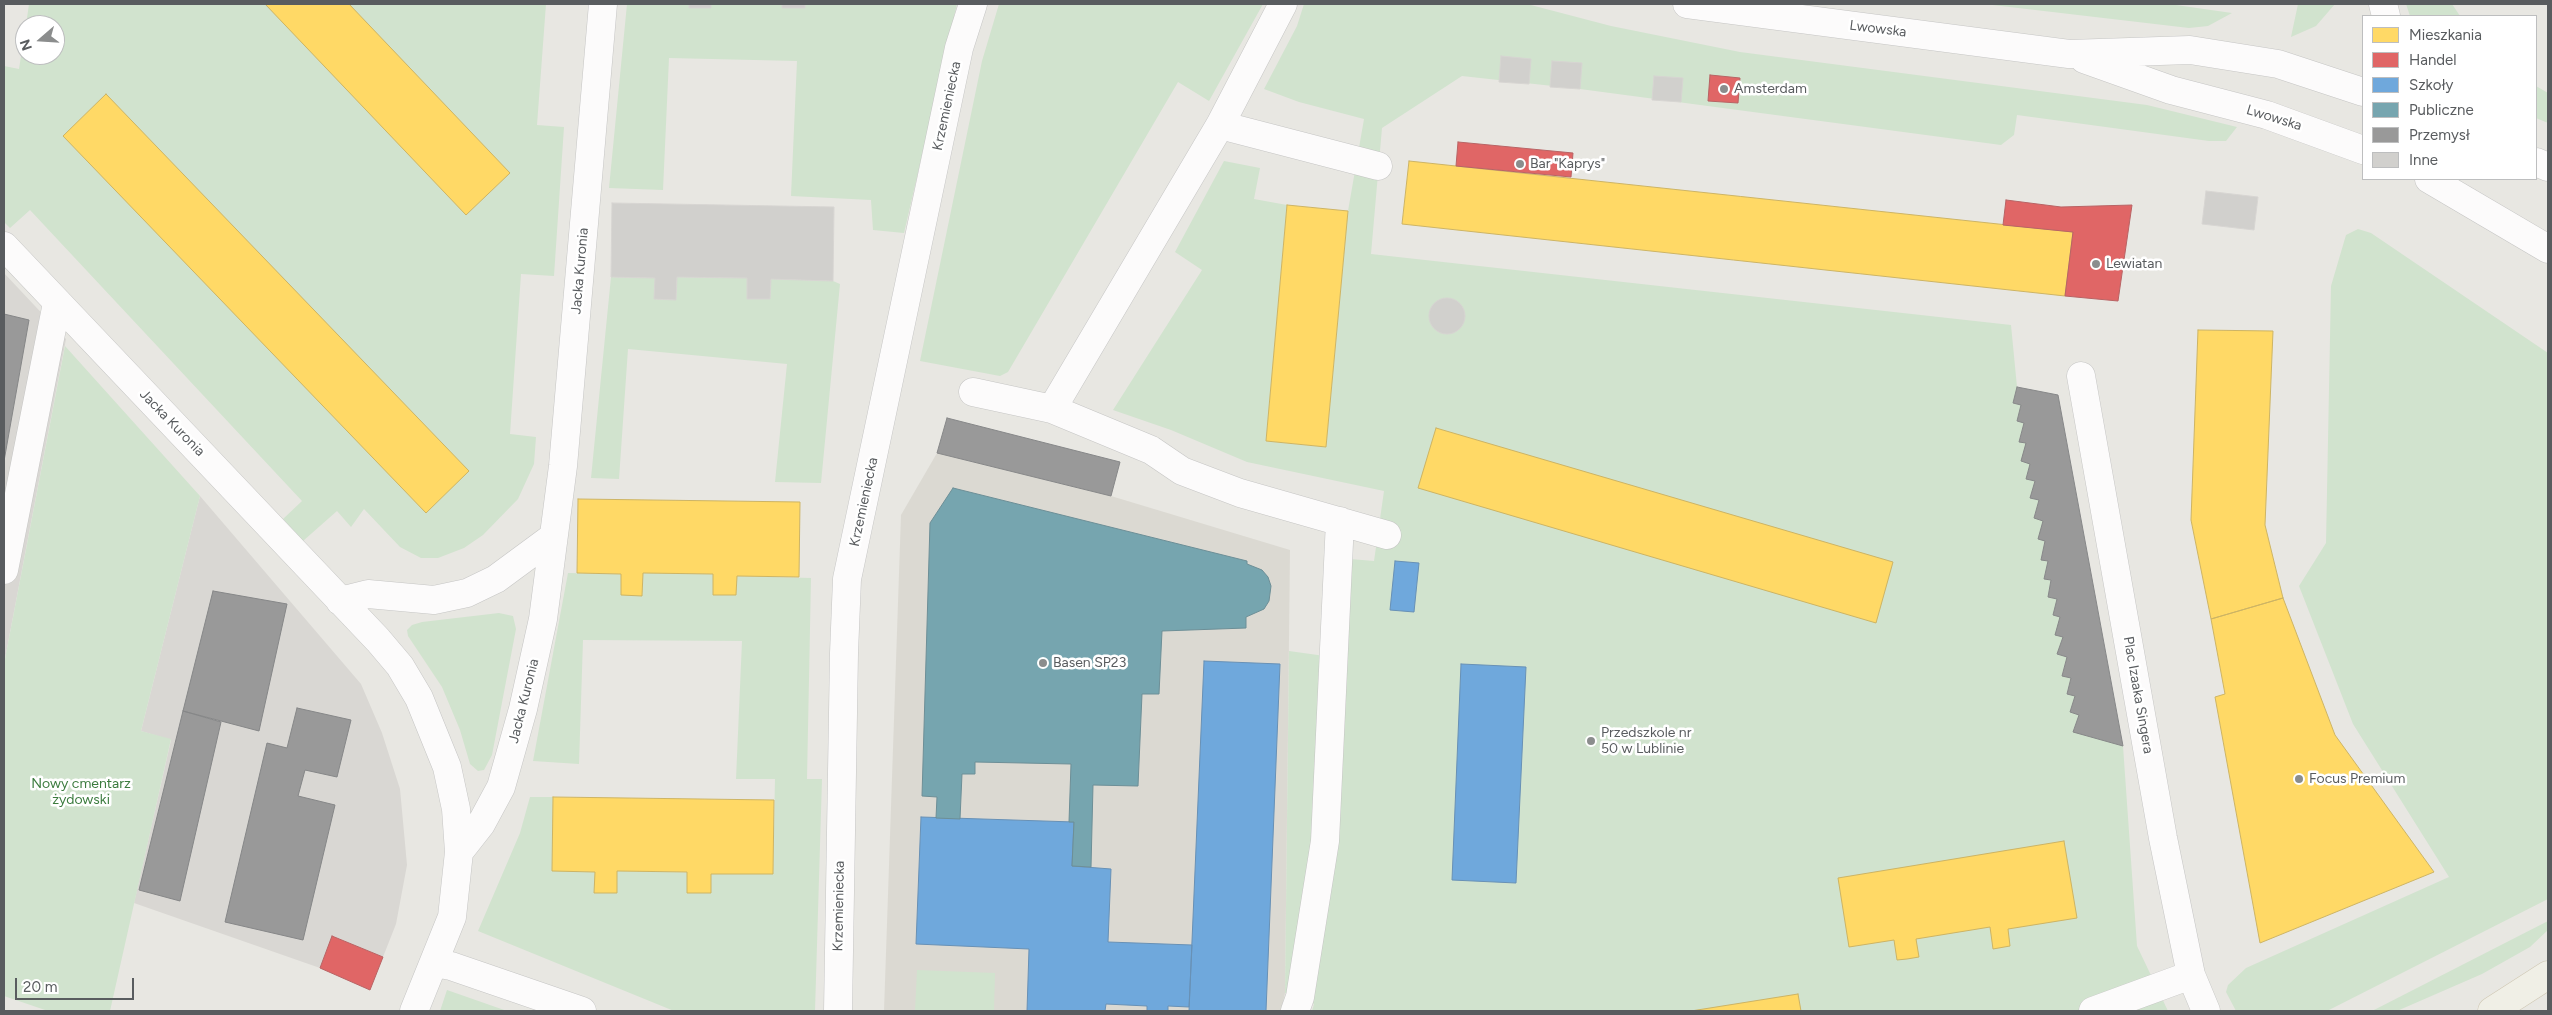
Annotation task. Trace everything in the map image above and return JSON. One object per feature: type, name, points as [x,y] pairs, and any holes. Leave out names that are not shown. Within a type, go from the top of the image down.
[{"type":"main road","points":[[2492,1011],[2548,975]]},
{"type":"street","name":"Jacka Kuronia","points":[[459,852],[481,824],[502,787],[523,709],[543,619],[563,466],[602,4]]},
{"type":"street","name":"Krzemieniecka","points":[[838,1011],[847,579],[957,57],[973,4]]},
{"type":"street","points":[[1052,409],[1220,125],[1283,4]]},
{"type":"street","name":"Lwowska","points":[[1687,4],[2069,54],[2190,50],[2278,64],[2362,92]]},
{"type":"street","name":"Lwowska","points":[[2069,54],[2171,90],[2267,114],[2362,150]]},
{"type":"street","points":[[1220,125],[1378,166]]},
{"type":"street","points":[[2431,180],[2548,249]]},
{"type":"street","name":"Jacka Kuronia","points":[[4,246],[340,600],[400,666],[419,698],[447,767],[456,810],[459,852],[452,917],[414,1011]]},
{"type":"street","points":[[4,570],[57,303]]},
{"type":"street","name":"Plac Izaaka Singera","points":[[2081,376],[2163,838],[2192,975],[2206,1011]]},
{"type":"street","points":[[973,392],[1052,409],[1151,450],[1182,471],[1240,493],[1388,535]]},
{"type":"street","points":[[1295,1011],[1300,997],[1325,841],[1340,521]]},
{"type":"street","points":[[340,600],[368,594],[434,600],[467,593],[496,580],[553,537]]},
{"type":"street","points":[[435,963],[451,966],[582,1011]]},
{"type":"street","points":[[2093,1011],[2192,975]]},
{"type":"shaded area","points":[[4,273],[66,339],[4,664]]},
{"type":"shaded area","points":[[937,453],[1111,496],[1290,550],[1285,993],[1281,1011],[884,1011],[901,515]]},
{"type":"shaded area","points":[[200,496],[361,684],[382,733],[400,789],[407,865],[396,924],[383,957],[333,936],[320,968],[134,903],[171,740],[141,731]]},
{"type":"green space","points":[[29,4],[546,4],[537,125],[564,127],[554,276],[521,274],[510,434],[536,437],[534,464],[518,499],[483,535],[464,548],[438,558],[421,558],[400,547],[364,509],[351,527],[337,511],[303,541],[283,519],[302,501],[30,210],[10,228],[4,222],[4,66],[19,69],[20,65],[65,65],[65,15],[27,15]]},
{"type":"green space","points":[[627,4],[957,4],[904,233],[873,230],[871,200],[791,196],[797,61],[669,58],[663,190],[609,188]]},
{"type":"green space","points":[[999,4],[1263,4],[1209,101],[1178,82],[1008,372],[1000,376],[920,361],[982,61]]},
{"type":"green space","points":[[1304,4],[1527,4],[1611,26],[1740,52],[2147,105],[2237,127],[2226,141],[2209,141],[2017,115],[2014,135],[2001,145],[1580,89],[1462,76],[1382,128],[1371,254],[2011,325],[2017,387],[2013,403],[2021,405],[2017,421],[2024,423],[2019,441],[2026,443],[2030,464],[2026,479],[2035,481],[2030,498],[2039,500],[2034,517],[2043,521],[2045,541],[2041,559],[2048,561],[2044,579],[2051,580],[2048,597],[2057,599],[2053,615],[2060,617],[2056,635],[2063,637],[2057,654],[2067,657],[2062,675],[2071,678],[2067,693],[2075,696],[2070,712],[2079,715],[2073,731],[2123,746],[2137,946],[2168,1011],[1312,1011],[1314,1004],[1300,997],[1285,993],[1289,651],[1332,657],[1338,558],[1374,561],[1384,491],[1247,462],[1171,430],[1113,410],[1202,270],[1175,252],[1224,161],[1260,168],[1254,199],[1287,205],[1266,441],[1326,447],[1348,211],[1364,119],[1299,102],[1264,89],[1297,26]]},
{"type":"green space","points":[[1984,4],[2169,4],[2232,13],[2208,26],[2189,28]]},
{"type":"green space","points":[[2298,4],[2335,4],[2316,26],[2291,37]]},
{"type":"green space","points":[[2406,4],[2452,4],[2459,15],[2410,15]]},
{"type":"green space","points":[[2537,87],[2548,93],[2548,123],[2537,118]]},
{"type":"green space","points":[[2358,229],[2371,233],[2548,353],[2548,899],[2327,1011],[2236,1011],[2226,992],[2228,985],[2246,968],[2449,877],[2353,724],[2299,586],[2326,543],[2331,286],[2346,235]]},
{"type":"green space","points":[[611,277],[655,278],[655,299],[676,300],[677,277],[747,278],[747,299],[770,299],[771,279],[833,281],[840,284],[821,483],[775,482],[787,364],[628,349],[619,479],[591,478]]},
{"type":"green space","name":"Nowy cmentarz żydowski","points":[[65,346],[200,496],[141,731],[171,739],[110,1011],[48,1011],[4,996],[4,664]]},
{"type":"green space","points":[[568,573],[621,574],[621,595],[642,595],[643,573],[713,574],[713,595],[736,595],[737,576],[811,578],[807,779],[822,779],[815,1011],[674,1011],[478,931],[520,833],[530,797],[553,797],[552,870],[595,872],[595,893],[617,893],[617,871],[773,874],[775,779],[736,779],[742,641],[583,640],[579,764],[533,761]]},
{"type":"green space","points":[[499,613],[513,616],[516,629],[492,755],[484,770],[478,771],[470,764],[460,730],[442,687],[408,636],[407,630],[412,625],[422,622]]},
{"type":"green space","points":[[2548,921],[2548,930],[2530,947],[2482,974],[2397,1011],[2372,1011]]},
{"type":"green space","points":[[917,970],[995,973],[994,1011],[915,1011]]},
{"type":"green space","points":[[447,990],[507,1011],[440,1011]]},
{"type":"building: Mieszkania","points":[[265,4],[349,4],[510,173],[466,215]]},
{"type":"building: Mieszkania","points":[[106,94],[469,471],[426,513],[63,136]]},
{"type":"building: Mieszkania","points":[[1409,161],[2073,232],[2065,296],[1402,224]]},
{"type":"building: Mieszkania","points":[[1287,205],[1348,211],[1326,447],[1266,441]]},
{"type":"building: Mieszkania","points":[[2198,330],[2273,331],[2265,525],[2283,598],[2211,619],[2191,520]]},
{"type":"building: Mieszkania","points":[[1436,428],[1893,562],[1876,623],[1418,488]]},
{"type":"building: Mieszkania","points":[[578,499],[800,502],[799,577],[737,576],[736,595],[713,595],[713,574],[643,573],[642,596],[621,595],[621,574],[577,573]]},
{"type":"building: Mieszkania","name":"Focus Premium","points":[[2283,598],[2335,735],[2434,872],[2260,943],[2215,697],[2225,694],[2211,619]]},
{"type":"building: Mieszkania","points":[[553,797],[774,800],[773,874],[711,874],[711,893],[687,893],[687,872],[617,871],[617,893],[594,893],[595,872],[552,871]]},
{"type":"building: Mieszkania","points":[[2064,841],[2077,918],[2008,929],[2010,946],[1993,949],[1990,927],[1916,939],[1919,957],[1907,959],[1897,960],[1894,940],[1849,947],[1838,878]]},
{"type":"building: Mieszkania","points":[[1798,994],[1801,1011],[1691,1011]]},
{"type":"building: Handel","name":"Amsterdam","points":[[1710,75],[1740,78],[1738,103],[1708,101]]},
{"type":"building: Handel","points":[[1458,142],[1573,153],[1571,177],[1456,166]]},
{"type":"building: Handel","name":"Lewiatan","points":[[2006,200],[2061,207],[2132,205],[2118,301],[2065,296],[2073,232],[2003,225]]},
{"type":"building: Handel","points":[[332,936],[383,957],[370,990],[320,968]]},
{"type":"building: Szkoły","points":[[1395,561],[1419,563],[1414,612],[1390,610]]},
{"type":"building: Szkoły","points":[[1204,661],[1280,664],[1266,1011],[1189,1011]]},
{"type":"building: Szkoły","points":[[1461,664],[1526,667],[1516,883],[1452,880]]},
{"type":"building: Szkoły","points":[[921,817],[1074,822],[1072,866],[1111,869],[1108,942],[1192,945],[1189,1007],[1168,1006],[1168,1011],[1147,1011],[1147,1006],[1106,1004],[1105,1011],[1027,1011],[1029,949],[916,944]]},
{"type":"building: Publiczne","name":"Basen SP23","points":[[953,488],[1247,561],[1247,564],[1262,570],[1268,577],[1271,586],[1269,601],[1264,609],[1246,617],[1246,628],[1162,631],[1159,694],[1142,694],[1138,786],[1093,785],[1091,867],[1072,866],[1074,822],[1069,822],[1071,764],[975,762],[975,774],[962,774],[960,819],[936,818],[937,797],[922,796],[930,523]]},
{"type":"building: Przemysł","points":[[4,314],[29,320],[4,461]]},
{"type":"building: Przemysł","points":[[2017,387],[2058,395],[2123,746],[2073,732],[2079,715],[2070,712],[2075,696],[2067,694],[2071,678],[2062,676],[2067,657],[2057,654],[2063,637],[2055,635],[2060,617],[2053,615],[2057,599],[2048,597],[2051,580],[2044,579],[2048,561],[2041,560],[2045,541],[2038,539],[2043,521],[2034,518],[2039,500],[2030,498],[2035,481],[2026,479],[2030,464],[2021,461],[2026,443],[2019,442],[2024,423],[2017,421],[2021,405],[2013,403]]},
{"type":"building: Przemysł","points":[[947,418],[1120,462],[1111,496],[937,453]]},
{"type":"building: Przemysł","points":[[213,591],[287,604],[259,731],[183,711]]},
{"type":"building: Przemysł","points":[[297,708],[351,720],[337,777],[305,770],[298,796],[335,805],[303,940],[225,922],[267,743],[287,748]]},
{"type":"building: Przemysł","points":[[183,711],[221,722],[180,901],[139,890]]},
{"type":"building: Inne","points":[[689,4],[711,4],[711,8],[689,8]]},
{"type":"building: Inne","points":[[782,4],[805,4],[805,8],[782,8]]},
{"type":"building: Inne","points":[[1501,56],[1531,59],[1529,84],[1499,82]]},
{"type":"building: Inne","points":[[1552,61],[1582,63],[1580,89],[1550,87]]},
{"type":"building: Inne","points":[[1654,76],[1683,78],[1681,102],[1652,100]]},
{"type":"building: Inne","points":[[2206,191],[2258,197],[2254,230],[2202,224]]},
{"type":"building: Inne","points":[[612,203],[834,207],[833,281],[771,279],[770,299],[747,299],[747,278],[677,277],[676,300],[654,299],[655,278],[611,277]]},
{"type":"building: Inne","points":[[1447,298],[1460,303],[1465,316],[1460,329],[1447,334],[1434,329],[1429,316],[1434,303]]},
{"type":"place","name":"Amsterdam","points":[[1724,89]]},
{"type":"place","name":"Bar \"Kaprys\"","points":[[1520,164]]},
{"type":"place","name":"Lewiatan","points":[[2096,264]]},
{"type":"place","name":"Basen SP23","points":[[1043,663]]},
{"type":"place","name":"Przedszkole nr 50 w Lublinie","points":[[1591,741]]},
{"type":"place","name":"Focus Premium","points":[[2299,779]]}]
